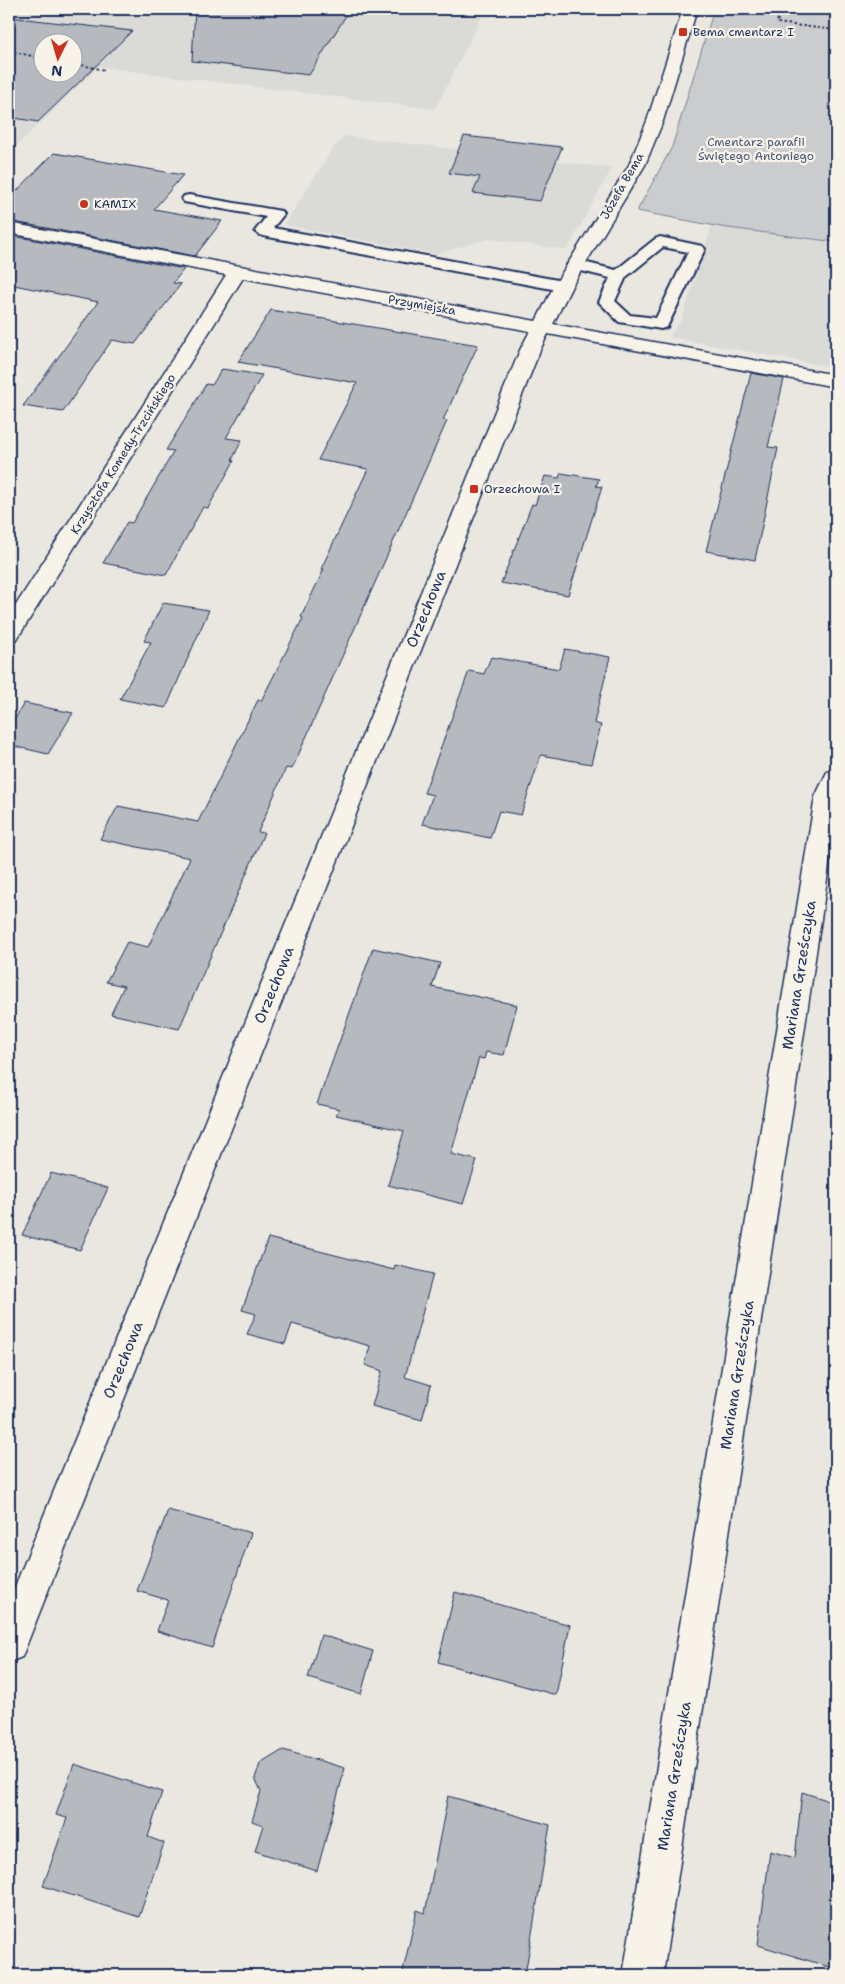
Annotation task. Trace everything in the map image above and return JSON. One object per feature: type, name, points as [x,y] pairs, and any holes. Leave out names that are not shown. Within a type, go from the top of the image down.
[{"type":"street","name":"Józefa Bema","points":[[542,326],[562,286],[637,165],[655,121],[690,9]]},
{"type":"street","name":"Przymiejska","points":[[9,228],[237,273],[542,326],[836,381]]},
{"type":"street","name":"Krzysztofa Komedy-Trzcińskiego","points":[[9,634],[237,273]]},
{"type":"street","name":"Orzechowa","points":[[9,1644],[526,359],[542,326]]},
{"type":"street","name":"Mariana Grześczyka","points":[[643,1975],[827,797],[836,778]]},
{"type":"lane","points":[[188,199],[276,214],[263,231],[562,286]]},
{"type":"lane","points":[[660,242],[697,249],[661,324],[625,319],[607,302],[619,275],[660,242]]},
{"type":"lane","points":[[575,265],[619,275]]},
{"type":"path","points":[[780,9],[777,23],[836,30]]},
{"type":"path","points":[[9,51],[32,56]]},
{"type":"path","points":[[82,66],[105,70]]},
{"type":"shaded area","points":[[9,9],[486,9],[435,109],[115,69],[82,63],[82,32],[32,32],[32,53],[9,49]]},
{"type":"shaded area","points":[[9,53],[32,58],[32,82],[82,82],[82,67],[95,70],[9,153]]},
{"type":"shaded area","points":[[345,136],[612,168],[567,250],[489,239],[435,254],[284,225],[334,147]]},
{"type":"shaded area","points":[[712,225],[836,243],[836,368],[669,337],[682,319]]},
{"type":"green space","name":"Cmentarz parafii Świętego Antoniego","points":[[714,9],[836,9],[836,242],[721,227],[637,211],[672,147]]},
{"type":"building","points":[[195,9],[350,9],[309,75],[192,61]]},
{"type":"building","points":[[9,17],[132,31],[82,79],[82,32],[32,32],[32,82],[79,82],[38,122],[9,117]]},
{"type":"building","points":[[464,136],[562,147],[540,201],[473,193],[480,177],[449,173]]},
{"type":"building","name":"KAMIX","points":[[54,153],[183,175],[154,209],[222,221],[195,256],[9,221],[9,199]]},
{"type":"building","points":[[9,235],[184,269],[173,283],[181,284],[135,344],[112,340],[63,412],[23,406],[98,302],[9,284]]},
{"type":"building","points":[[271,310],[478,345],[443,420],[447,421],[292,769],[286,768],[258,832],[264,833],[179,1029],[111,1014],[124,986],[106,982],[127,942],[148,947],[190,858],[100,839],[118,806],[198,822],[258,700],[261,701],[303,618],[301,617],[324,569],[321,569],[368,469],[318,460],[357,383],[238,362]]},
{"type":"building","points":[[222,369],[262,375],[226,438],[242,440],[232,460],[234,461],[208,508],[203,507],[166,575],[103,563],[127,522],[132,523],[174,451],[166,450],[206,384],[212,385]]},
{"type":"building","points":[[751,373],[784,379],[768,447],[778,448],[755,560],[706,551]]},
{"type":"building","points":[[561,473],[599,479],[596,486],[602,487],[568,595],[501,583],[532,504],[535,505],[545,476],[559,478]]},
{"type":"building","points":[[163,603],[209,610],[166,708],[120,699],[151,642],[144,641]]},
{"type":"building","points":[[565,649],[610,657],[594,723],[601,725],[591,764],[541,755],[521,815],[499,811],[490,838],[422,824],[433,795],[424,793],[469,671],[484,674],[491,657],[559,669]]},
{"type":"building","points":[[24,703],[73,713],[48,754],[9,745],[9,729]]},
{"type":"building","points":[[373,948],[440,963],[432,987],[517,1005],[504,1055],[486,1052],[484,1059],[479,1058],[451,1154],[477,1160],[463,1204],[388,1185],[404,1131],[336,1115],[339,1109],[317,1104]]},
{"type":"building","points":[[51,1173],[108,1188],[80,1250],[22,1235]]},
{"type":"building","points":[[268,1238],[394,1270],[395,1265],[433,1274],[405,1377],[431,1385],[422,1420],[372,1406],[382,1371],[365,1365],[370,1346],[292,1324],[285,1344],[247,1334],[256,1314],[242,1310]]},
{"type":"building","points":[[168,1510],[251,1533],[212,1648],[157,1631],[168,1600],[137,1591]]},
{"type":"building","points":[[455,1592],[570,1625],[556,1695],[438,1662]]},
{"type":"building","points":[[321,1635],[373,1651],[361,1694],[308,1678]]},
{"type":"building","points":[[283,1750],[345,1768],[317,1871],[255,1851],[263,1825],[252,1821],[261,1791],[255,1778],[260,1764]]},
{"type":"building","points":[[74,1764],[162,1792],[148,1837],[164,1843],[139,1917],[43,1886],[67,1818],[56,1815]]},
{"type":"building","points":[[802,1792],[836,1803],[836,1969],[758,1945],[770,1851],[795,1858]]},
{"type":"building","points":[[448,1796],[550,1825],[525,1975],[402,1975],[417,1910],[425,1913]]},
{"type":"place","name":"Bema cmentarz I","points":[[683,32]]},
{"type":"place","name":"KAMIX","points":[[84,204]]},
{"type":"place","name":"Orzechowa I","points":[[474,489]]}]
